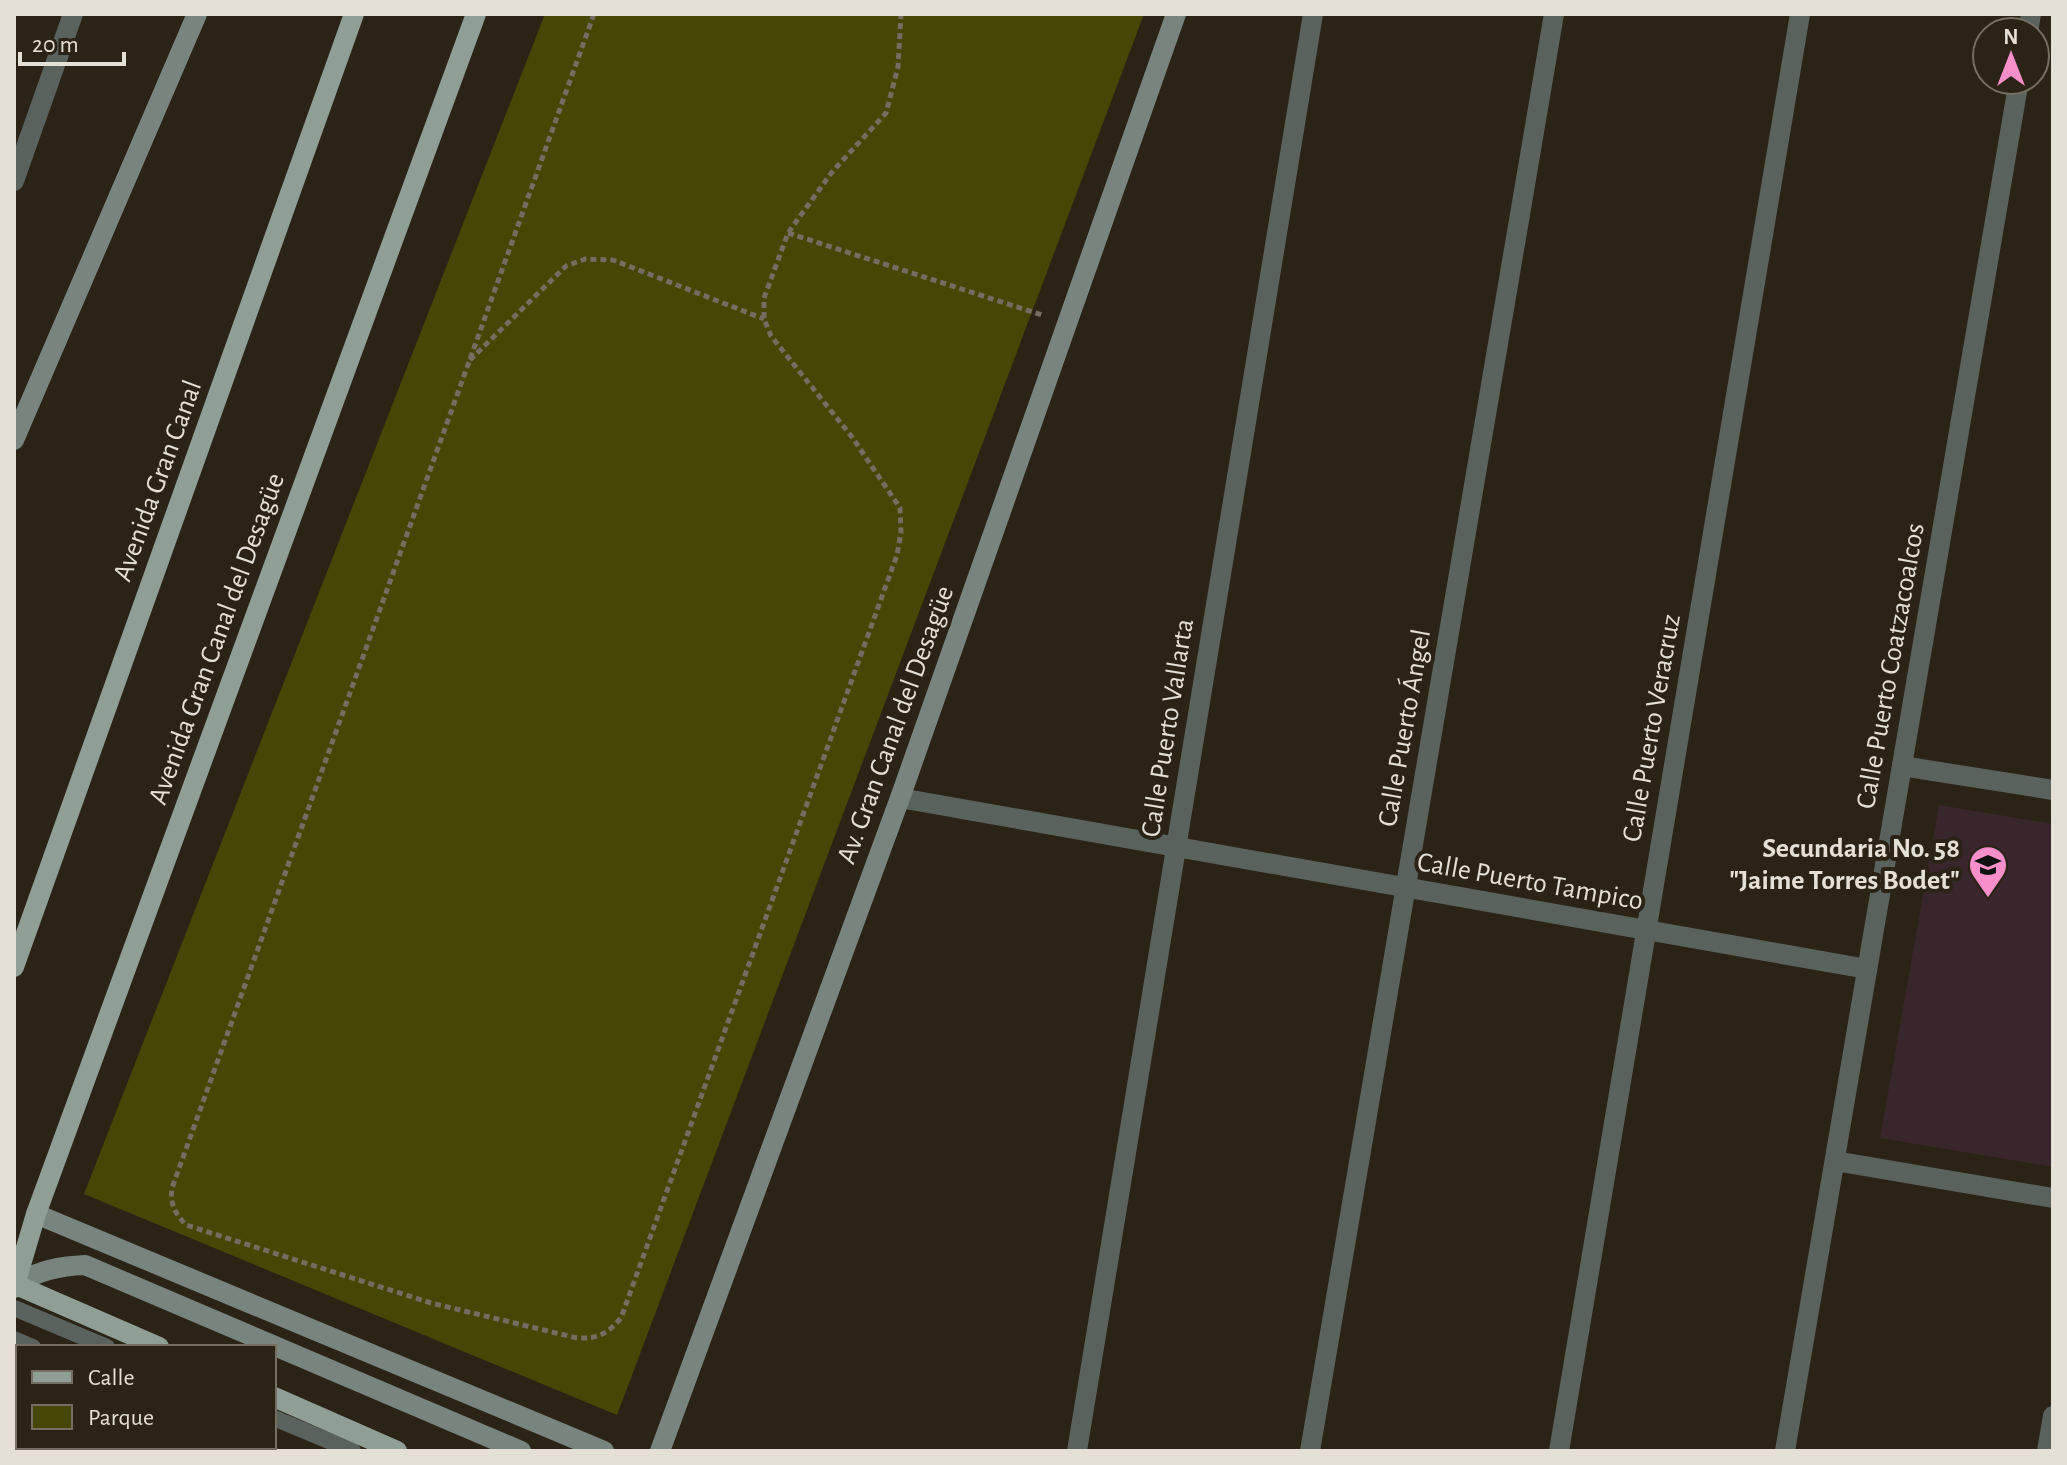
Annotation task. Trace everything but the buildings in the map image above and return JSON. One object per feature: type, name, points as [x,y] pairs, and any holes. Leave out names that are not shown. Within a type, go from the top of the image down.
[{"type":"main road","name":"Avenida Gran Canal","points":[[14,967],[354,14]]},
{"type":"main road","name":"Avenida Gran Canal del Desagüe","points":[[14,1285],[36,1214],[476,14]]},
{"type":"main road","points":[[14,1285],[154,1345]]},
{"type":"main road","points":[[276,1398],[397,1451]]},
{"type":"street","points":[[14,181],[73,14]]},
{"type":"street","points":[[15,433],[197,14]]},
{"type":"street","name":"Av. Gran Canal del Desagüe","points":[[660,1451],[900,798],[1176,14]]},
{"type":"street","name":"Calle Puerto Vallarta","points":[[1077,1451],[1313,14]]},
{"type":"street","name":"Calle Puerto Ángel","points":[[1310,1451],[1554,14]]},
{"type":"street","name":"Calle Puerto Veracruz","points":[[1559,1451],[1800,14]]},
{"type":"street","name":"Calle Puerto Coatzacoalcos","points":[[1785,1451],[2016,96]]},
{"type":"street","points":[[1902,766],[2053,790]]},
{"type":"street","name":"Calle Puerto Tampico","points":[[900,798],[1867,969]]},
{"type":"street","points":[[1835,1161],[2053,1198]]},
{"type":"street","points":[[36,1214],[604,1451]]},
{"type":"street","points":[[14,1285],[36,1272],[85,1265],[273,1345]]},
{"type":"street","points":[[276,1346],[521,1451]]},
{"type":"street","points":[[2047,1451],[2053,1416]]},
{"type":"lane","points":[[14,1308],[102,1345]]},
{"type":"lane","points":[[276,1419],[353,1451]]},
{"type":"path","points":[[594,14],[172,1188],[171,1202],[186,1225],[431,1303],[577,1338],[593,1339],[608,1333],[621,1318],[899,544],[900,508],[852,437],[771,336],[764,319],[764,298],[788,233],[832,172],[886,113],[898,67],[901,14]]},
{"type":"path","points":[[788,233],[1067,323]]},
{"type":"path","points":[[469,360],[566,266],[585,259],[613,260],[764,319]]},
{"type":"shaded area","points":[[1939,805],[2053,824],[2053,1167],[1880,1138]]},
{"type":"green space","points":[[545,14],[1144,14],[617,1415],[84,1194]]},
{"type":"place","name":"Secundaria No. 58 \"Jaime Torres Bodet\"","points":[[1988,899]]}]
